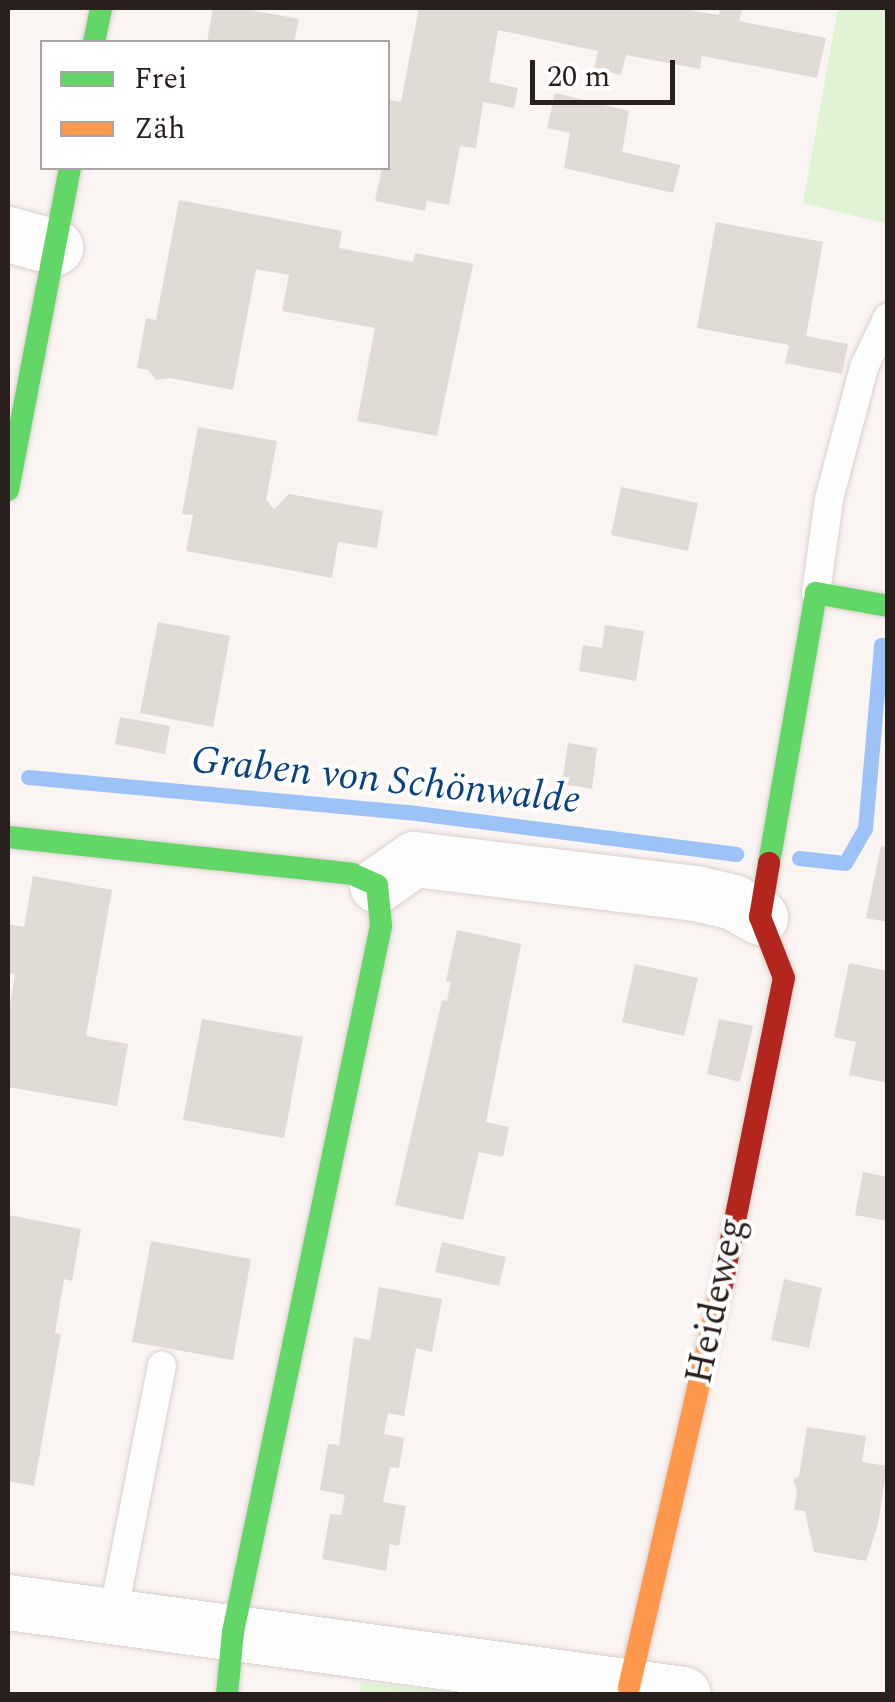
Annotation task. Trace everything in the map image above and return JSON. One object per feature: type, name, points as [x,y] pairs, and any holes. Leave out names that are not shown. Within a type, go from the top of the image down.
[{"type":"street","points":[[94,40],[101,8]]},
{"type":"street","points":[[8,490],[31,240],[69,170]]},
{"type":"street","points":[[377,885],[414,859],[695,894],[732,902],[760,916],[816,593],[888,606]]},
{"type":"street","points":[[8,837],[352,874],[377,885]]},
{"type":"street","points":[[227,1694],[233,1632],[381,926],[377,885]]},
{"type":"street","name":"Heideweg","points":[[629,1687],[719,1298],[784,978],[760,916]]},
{"type":"street","points":[[8,1602],[683,1694]]},
{"type":"lane","points":[[816,593],[829,499],[864,366],[888,317]]},
{"type":"lane","points":[[113,1615],[162,1366]]},
{"type":"green space","points":[[838,8],[887,8],[887,224],[803,203]]},
{"type":"green space","points":[[361,1682],[467,1694],[359,1694]]},
{"type":"building","points":[[213,8],[241,8],[299,19],[294,40],[207,40]]},
{"type":"building","points":[[419,8],[679,8],[719,15],[720,8],[733,8],[742,9],[739,21],[826,38],[817,78],[702,56],[700,69],[626,55],[621,75],[594,69],[598,51],[498,30],[489,82],[518,88],[514,108],[483,102],[476,148],[460,146],[449,205],[427,201],[425,211],[375,201],[382,170],[390,170],[390,100],[401,102]]},
{"type":"building","points":[[555,93],[629,111],[622,152],[680,165],[673,193],[564,168],[570,133],[547,128]]},
{"type":"building","points":[[179,200],[342,231],[339,248],[413,262],[415,253],[473,264],[437,436],[357,421],[375,328],[282,311],[289,275],[256,269],[233,390],[170,378],[156,380],[148,370],[137,368],[146,318],[156,320]]},
{"type":"building","points":[[716,222],[823,242],[806,336],[848,344],[842,374],[785,363],[789,345],[697,328]]},
{"type":"building","points":[[198,427],[277,441],[266,500],[274,509],[289,494],[383,511],[377,548],[338,542],[332,578],[186,551],[193,515],[182,514]]},
{"type":"building","points":[[621,487],[698,503],[688,551],[611,535]]},
{"type":"building","points":[[158,622],[230,636],[213,727],[140,713]]},
{"type":"building","points":[[605,625],[644,631],[636,681],[579,671],[583,645],[602,648]]},
{"type":"building","points":[[120,717],[170,726],[165,754],[115,744]]},
{"type":"building","points":[[568,743],[597,748],[592,789],[562,784]]},
{"type":"building","points":[[881,846],[888,848],[888,922],[866,918]]},
{"type":"building","points":[[33,876],[112,890],[86,1036],[128,1044],[117,1106],[8,1087],[8,1017],[15,974],[8,973],[8,924],[24,927]]},
{"type":"building","points":[[457,930],[521,944],[486,1122],[509,1127],[503,1157],[479,1152],[463,1220],[395,1205],[442,1000],[447,1001],[451,982],[446,981]]},
{"type":"building","points":[[849,963],[888,971],[888,1083],[849,1075],[856,1042],[834,1037]]},
{"type":"building","points":[[635,964],[698,978],[684,1036],[622,1022]]},
{"type":"building","points":[[202,1019],[303,1037],[284,1138],[183,1120]]},
{"type":"building","points":[[719,1019],[753,1026],[740,1082],[707,1074]]},
{"type":"building","points":[[863,1172],[888,1177],[888,1221],[855,1215]]},
{"type":"building","points":[[8,1215],[81,1229],[72,1281],[64,1279],[55,1333],[61,1334],[34,1486],[8,1481]]},
{"type":"building","points":[[151,1241],[251,1259],[233,1360],[132,1342]]},
{"type":"building","points":[[442,1242],[506,1257],[499,1286],[435,1272]]},
{"type":"building","points":[[784,1279],[822,1288],[809,1348],[771,1340]]},
{"type":"building","points":[[379,1287],[442,1299],[432,1352],[416,1348],[404,1416],[388,1413],[384,1434],[404,1438],[399,1468],[390,1467],[383,1502],[406,1506],[399,1546],[390,1544],[386,1571],[322,1559],[330,1514],[341,1515],[345,1495],[320,1490],[328,1444],[339,1445],[354,1337],[370,1340]]},
{"type":"building","points":[[807,1427],[866,1436],[862,1462],[887,1466],[878,1524],[866,1561],[814,1552],[805,1511],[794,1510],[797,1491],[793,1480],[799,1476]]},
{"type":"waterway","name":"Graben von Schönwalde","points":[[799,858],[845,863],[865,829],[881,645]]},
{"type":"waterway","name":"Graben von Schönwalde","points":[[28,777],[408,812],[736,854]]},
{"type":"traffic: fast","points":[[94,40],[101,8]]},
{"type":"traffic: fast","points":[[8,490],[70,170]]},
{"type":"traffic: fast","points":[[769,863],[816,593],[888,606]]},
{"type":"traffic: fast","points":[[8,837],[352,874],[377,885],[381,926],[233,1632],[227,1694]]},
{"type":"traffic: slow","points":[[629,1687],[722,1285]]},
{"type":"traffic: jam","points":[[722,1285],[784,978],[760,917],[769,863]]}]
